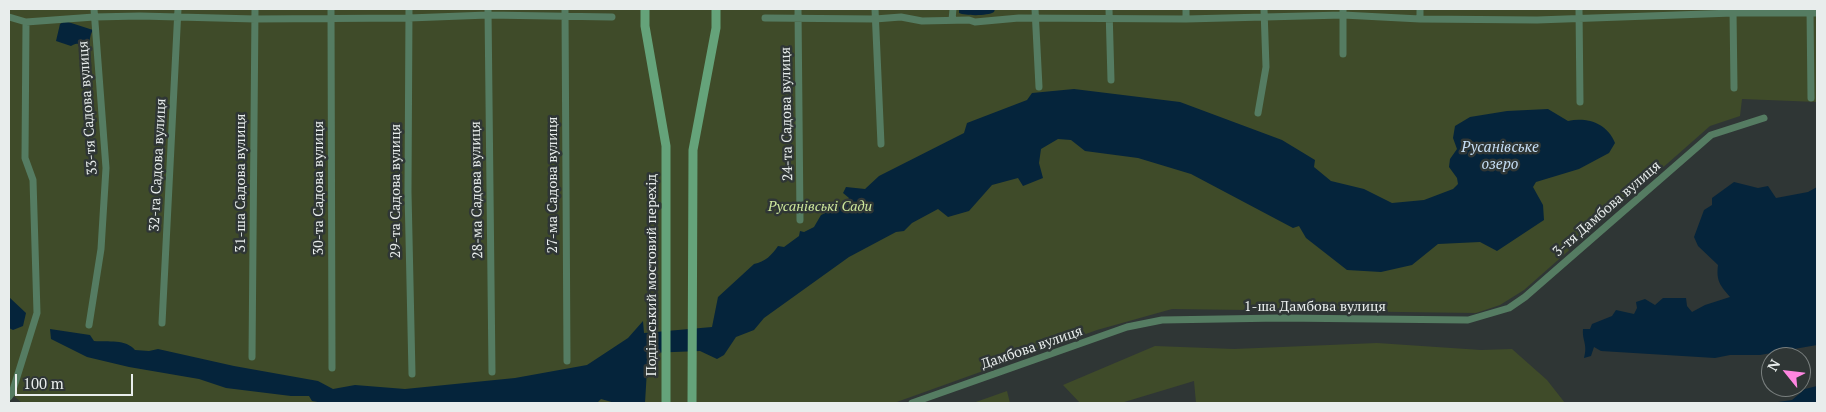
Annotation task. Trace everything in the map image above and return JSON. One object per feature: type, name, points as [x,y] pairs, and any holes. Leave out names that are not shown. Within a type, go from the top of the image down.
[{"type":"main road","name":"Подільський мостовий перехід","points":[[645,9],[645,26],[666,146],[666,403]]},
{"type":"main road","points":[[692,403],[693,150],[716,28],[716,9]]},
{"type":"street","name":"32-га Садова вулиця","points":[[162,323],[178,9]]},
{"type":"street","name":"31-ша Садова вулиця","points":[[252,357],[254,9]]},
{"type":"street","name":"30-та Садова вулиця","points":[[331,9],[332,368]]},
{"type":"street","name":"29-та Садова вулиця","points":[[409,9],[408,192],[412,374]]},
{"type":"street","name":"24-та Садова вулиця","points":[[798,9],[800,220]]},
{"type":"street","points":[[875,9],[881,144]]},
{"type":"street","points":[[952,20],[953,9]]},
{"type":"street","points":[[1035,9],[1039,87]]},
{"type":"street","points":[[1109,9],[1111,80]]},
{"type":"street","points":[[1186,9],[1186,19]]},
{"type":"street","points":[[1258,113],[1266,67],[1264,9]]},
{"type":"street","points":[[1420,9],[1420,19]]},
{"type":"street","points":[[1579,9],[1580,102]]},
{"type":"street","points":[[765,18],[875,19],[901,17],[922,21],[969,20],[975,22],[1000,18],[1263,18],[1343,12],[1420,19],[1579,19],[1733,11],[1813,12],[1811,98]]},
{"type":"street","points":[[1733,11],[1734,88]]},
{"type":"street","points":[[9,17],[26,22],[94,13],[178,18],[254,19],[409,18],[488,12],[565,13],[612,17]]},
{"type":"street","name":"28-ма Садова вулиця","points":[[488,12],[492,372]]},
{"type":"street","points":[[1343,12],[1343,54]]},
{"type":"street","name":"33-тя Садова вулиця","points":[[89,325],[101,249],[106,168],[94,13]]},
{"type":"street","name":"27-ма Садова вулиця","points":[[565,13],[567,360]]},
{"type":"street","points":[[9,397],[12,393],[37,313],[33,180],[25,158],[26,22]]},
{"type":"street","name":"3-тя Дамбова вулиця","points":[[1468,320],[1509,308],[1525,296],[1711,135],[1764,118]]},
{"type":"street","name":"1-ша Дамбова вулиця","points":[[1162,320],[1280,318],[1468,320]]},
{"type":"street","name":"Дамбова вулиця","points":[[912,403],[1128,327],[1162,320]]},
{"type":"green space","name":"Русанівські Сади","points":[[9,9],[1817,9],[1817,102],[1742,99],[1740,116],[1710,126],[1524,290],[1500,305],[1476,313],[1172,309],[1097,330],[894,403],[22,403],[9,392]]},
{"type":"green space","points":[[1377,343],[1481,350],[1512,349],[1547,380],[1565,403],[1196,403],[1194,381],[1121,403],[1080,403],[1063,385],[1155,346],[1234,349]]},
{"type":"green space","points":[[1007,391],[1010,403],[973,403]]},
{"type":"water","points":[[959,9],[995,9],[994,12],[987,14],[967,15],[959,13]]},
{"type":"water","points":[[65,21],[93,30],[87,46],[77,44],[71,46],[56,41],[60,24]]},
{"type":"water","name":"Русанівське озеро","points":[[1074,89],[1180,102],[1282,140],[1315,160],[1314,167],[1331,181],[1364,189],[1392,203],[1424,200],[1453,189],[1458,184],[1457,178],[1449,167],[1450,159],[1457,149],[1453,138],[1455,126],[1470,117],[1507,111],[1548,109],[1568,121],[1589,121],[1602,126],[1615,143],[1609,153],[1579,169],[1536,182],[1533,187],[1543,205],[1544,220],[1497,251],[1480,242],[1438,244],[1412,265],[1381,272],[1347,270],[1306,238],[1299,226],[1293,228],[1191,174],[1138,158],[1085,151],[1071,140],[1058,139],[1041,149],[1039,163],[1043,178],[1023,186],[1018,178],[992,185],[969,211],[948,217],[938,209],[912,223],[904,231],[896,232],[849,257],[764,318],[754,330],[736,337],[724,355],[717,359],[700,351],[648,353],[645,403],[615,403],[601,399],[597,403],[323,403],[312,401],[309,396],[291,396],[226,388],[199,379],[129,367],[87,357],[51,339],[50,329],[90,335],[94,341],[111,341],[127,344],[135,350],[149,351],[158,349],[234,366],[318,381],[333,389],[355,385],[405,389],[515,378],[587,365],[628,338],[643,321],[644,333],[712,327],[718,297],[754,264],[768,258],[778,246],[784,247],[799,236],[800,231],[804,232],[814,227],[821,215],[845,204],[849,198],[843,193],[846,187],[865,189],[879,176],[964,133],[967,123],[1027,100],[1032,93]]},
{"type":"water","points":[[1734,182],[1758,188],[1768,186],[1776,198],[1808,192],[1817,187],[1817,345],[1806,347],[1761,347],[1761,355],[1730,355],[1715,358],[1601,351],[1594,347],[1591,356],[1584,358],[1583,329],[1590,329],[1592,324],[1612,316],[1616,310],[1634,314],[1637,308],[1636,302],[1645,299],[1655,305],[1663,298],[1686,298],[1687,306],[1692,312],[1705,305],[1730,297],[1720,282],[1718,265],[1698,246],[1694,237],[1704,210],[1712,205],[1712,198]]},
{"type":"water","points":[[9,297],[26,313],[23,326],[13,330],[9,328]]},
{"type":"water","points":[[1817,386],[1817,403],[1771,403],[1792,400],[1796,397],[1811,397],[1811,388]]}]
